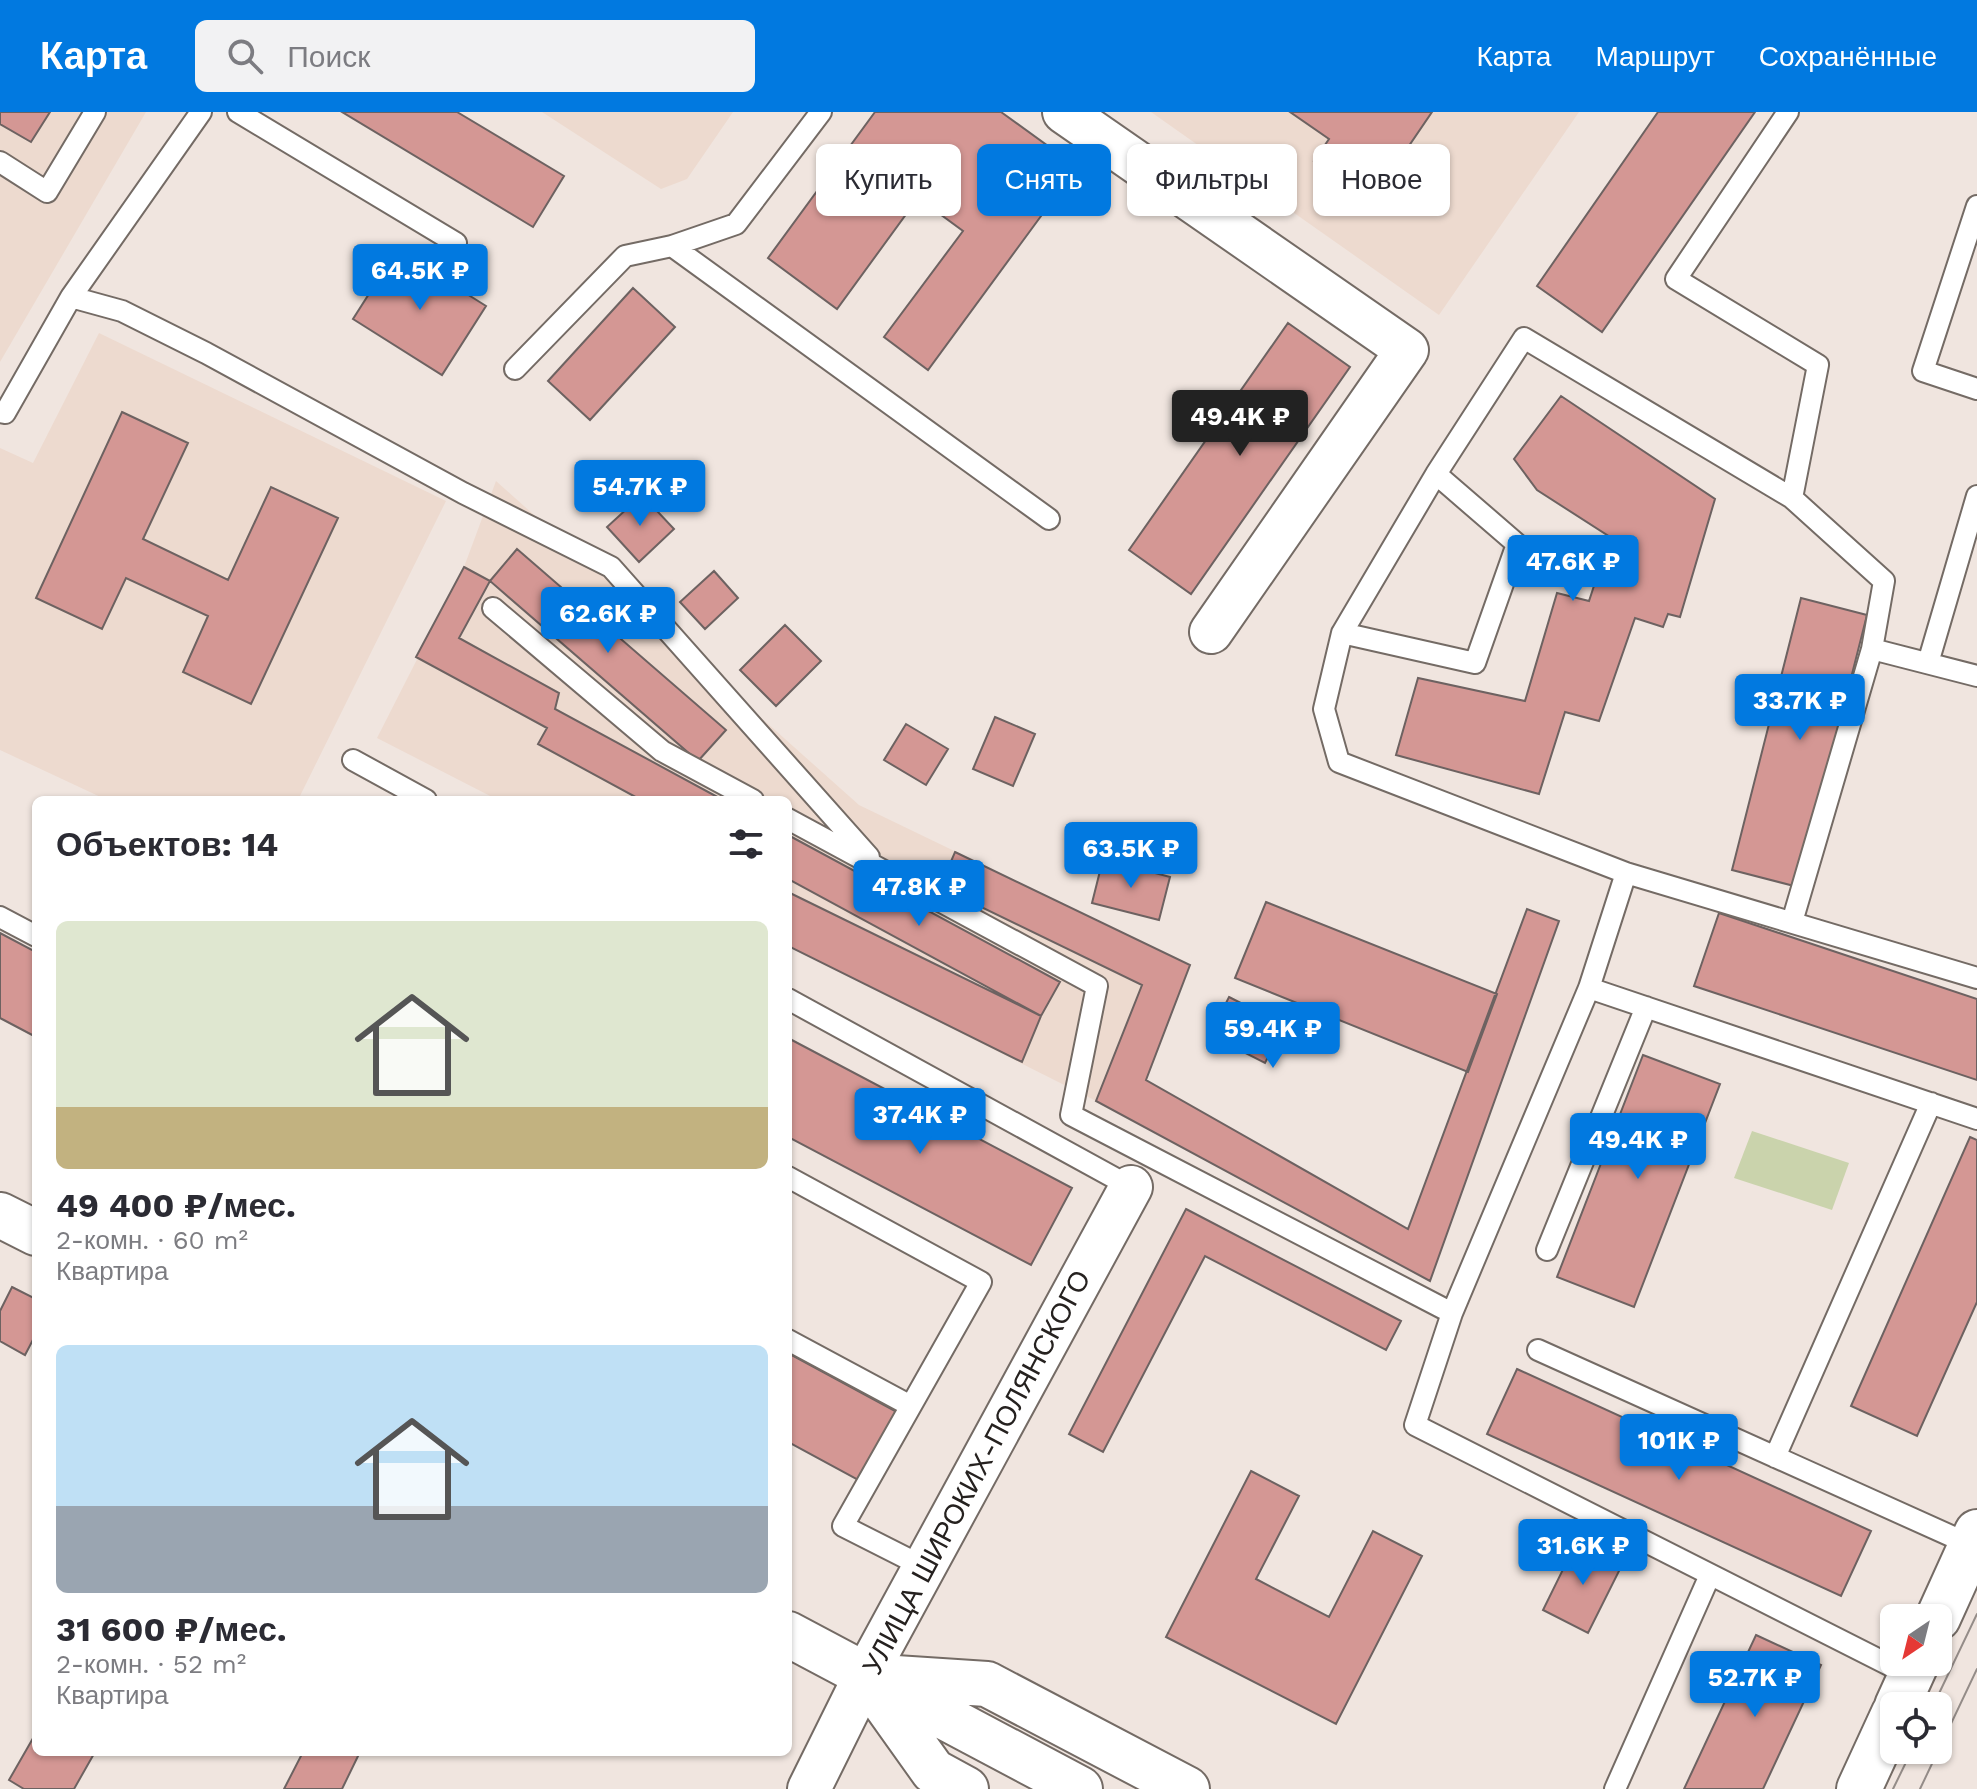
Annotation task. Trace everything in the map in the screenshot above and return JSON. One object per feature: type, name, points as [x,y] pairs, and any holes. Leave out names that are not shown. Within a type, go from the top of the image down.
[{"type":"main road","points":[[0,1215],[32,1231]]},
{"type":"main road","points":[[1944,1604],[1974,1539]]},
{"type":"main road","points":[[792,1636],[1080,1789]]},
{"type":"main road","points":[[865,1676],[933,1771],[966,1789]]},
{"type":"main road","points":[[865,1676],[987,1684],[1187,1789]]},
{"type":"main road","points":[[1859,1789],[1905,1689]]},
{"type":"street","points":[[1064,112],[1407,350],[1211,632]]},
{"type":"street","name":"УЛИЦА ШИРОКИХ-ПОЛЯНСКОГО","points":[[809,1789],[865,1676],[1140,1172]]},
{"type":"lane","points":[[0,162],[47,192],[95,112]]},
{"type":"lane","points":[[0,412],[5,413],[71,297],[201,112]]},
{"type":"lane","points":[[238,112],[456,243]]},
{"type":"lane","points":[[515,369],[625,256],[672,246],[736,224],[821,112]]},
{"type":"lane","points":[[1788,112],[1676,279],[1818,365],[1792,498]]},
{"type":"lane","points":[[1977,206],[1923,371],[1977,389]]},
{"type":"lane","points":[[672,246],[1049,519]]},
{"type":"lane","points":[[71,297],[122,311],[206,353],[463,493],[611,567],[878,868]]},
{"type":"lane","points":[[1792,922],[1872,649],[1884,581],[1792,498],[1524,338],[1436,474],[1342,633],[1324,709],[1339,762],[1626,873],[1977,978]]},
{"type":"lane","points":[[1342,633],[1475,663],[1517,544],[1436,474]]},
{"type":"lane","points":[[1928,663],[1977,496]]},
{"type":"lane","points":[[493,608],[662,751],[746,796]]},
{"type":"lane","points":[[1872,649],[1977,676]]},
{"type":"lane","points":[[353,760],[419,796]]},
{"type":"lane","points":[[792,821],[1097,986],[1071,1115],[1140,1172]]},
{"type":"lane","points":[[1626,873],[1589,988],[1452,1313],[1415,1425],[1710,1575],[1905,1689]]},
{"type":"lane","points":[[0,917],[32,934]]},
{"type":"lane","points":[[1589,988],[1977,1119]]},
{"type":"lane","points":[[792,1001],[1140,1172],[1452,1313]]},
{"type":"lane","points":[[1547,1250],[1646,1007]]},
{"type":"lane","points":[[1775,1457],[1931,1103]]},
{"type":"lane","points":[[792,1179],[981,1282],[843,1526],[924,1567]]},
{"type":"lane","points":[[792,1342],[909,1405]]},
{"type":"lane","points":[[1538,1350],[1775,1457],[1974,1539]]},
{"type":"lane","points":[[1615,1789],[1710,1575]]},
{"type":"shaded area","points":[[0,112],[146,112],[0,362]]},
{"type":"shaded area","points":[[542,112],[733,112],[687,179],[661,189]]},
{"type":"shaded area","points":[[1151,112],[1579,112],[1439,315],[1297,215],[1297,144],[1196,144]]},
{"type":"shaded area","points":[[99,333],[446,501],[300,796],[98,796],[0,750],[0,448],[33,463]]},
{"type":"shaded area","points":[[496,481],[859,805],[1190,965],[1128,1117],[792,948],[792,796],[490,796],[377,738],[464,567]]},
{"type":"green space","points":[[1752,1131],[1849,1163],[1832,1210],[1734,1178]]},
{"type":"building","points":[[0,112],[50,112],[31,142],[0,124]]},
{"type":"building","points":[[342,112],[457,112],[564,176],[533,227]]},
{"type":"building","points":[[875,112],[1001,112],[1045,144],[977,144],[977,216],[1041,216],[928,370],[884,337],[963,231],[943,216],[961,216],[961,144],[852,144]]},
{"type":"building","points":[[1290,112],[1432,112],[1410,144],[1326,144],[1329,139]]},
{"type":"building","points":[[1658,112],[1755,112],[1602,332],[1537,286]]},
{"type":"building","points":[[816,193],[816,216],[905,216],[837,309],[768,258]]},
{"type":"building","points":[[397,250],[486,306],[442,375],[353,319]]},
{"type":"building","points":[[633,288],[675,327],[590,420],[548,381]]},
{"type":"building","points":[[1288,323],[1350,367],[1191,594],[1129,550]]},
{"type":"building","points":[[1561,396],[1715,499],[1680,617],[1668,614],[1663,627],[1635,618],[1599,721],[1565,712],[1539,794],[1396,755],[1418,678],[1525,701],[1557,593],[1589,601],[1610,537],[1537,490],[1514,459]]},
{"type":"building","points":[[122,412],[188,443],[143,539],[228,580],[271,487],[338,518],[251,704],[183,672],[208,616],[126,578],[102,629],[36,598]]},
{"type":"building","points":[[642,495],[674,529],[639,562],[607,527]]},
{"type":"building","points":[[517,549],[726,730],[698,761],[490,581]]},
{"type":"building","points":[[464,567],[490,581],[459,638],[559,693],[555,709],[716,796],[634,796],[538,744],[547,728],[416,657]]},
{"type":"building","points":[[714,571],[738,598],[705,629],[680,602]]},
{"type":"building","points":[[1801,598],[1867,615],[1798,887],[1732,870]]},
{"type":"building","points":[[785,625],[821,661],[776,706],[740,670]]},
{"type":"building","points":[[995,717],[1035,734],[1013,786],[973,769]]},
{"type":"building","points":[[906,724],[948,749],[926,785],[884,760]]},
{"type":"building","points":[[792,837],[1060,982],[1041,1016],[792,881]]},
{"type":"building","points":[[955,852],[1190,965],[1146,1080],[1408,1229],[1527,909],[1559,921],[1430,1281],[1096,1101],[1142,985],[940,887]]},
{"type":"building","points":[[1103,859],[1170,877],[1159,920],[1092,903]]},
{"type":"building","points":[[792,894],[1041,1016],[1022,1062],[792,948]]},
{"type":"building","points":[[1266,902],[1497,994],[1468,1072],[1235,978]]},
{"type":"building","points":[[1719,913],[1977,999],[1977,1080],[1694,986]]},
{"type":"building","points":[[0,933],[32,950],[32,1035],[0,1018]]},
{"type":"building","points":[[1229,997],[1284,1025],[1265,1063],[1210,1035]]},
{"type":"building","points":[[792,1040],[1072,1188],[1031,1265],[792,1139]]},
{"type":"building","points":[[1643,1055],[1720,1084],[1634,1307],[1557,1277]]},
{"type":"building","points":[[1970,1137],[1977,1140],[1977,1302],[1917,1436],[1851,1406]]},
{"type":"building","points":[[1186,1209],[1401,1321],[1386,1350],[1205,1256],[1103,1452],[1069,1434]]},
{"type":"building","points":[[12,1287],[32,1297],[32,1342],[25,1355],[0,1341],[0,1311]]},
{"type":"building","points":[[792,1355],[897,1412],[860,1481],[792,1444]]},
{"type":"building","points":[[1517,1369],[1871,1531],[1841,1596],[1487,1434]]},
{"type":"building","points":[[1251,1471],[1299,1496],[1256,1579],[1329,1617],[1373,1531],[1422,1556],[1336,1724],[1166,1637]]},
{"type":"building","points":[[1577,1541],[1623,1563],[1588,1633],[1543,1610]]},
{"type":"building","points":[[1756,1635],[1821,1665],[1763,1789],[1684,1789]]},
{"type":"building","points":[[32,1740],[32,1756],[93,1756],[74,1789],[24,1789],[9,1780]]},
{"type":"building","points":[[301,1756],[358,1756],[342,1789],[284,1789]]},
{"type":"tram line","points":[[1940,1692],[1977,1614]]},
{"type":"tram line","points":[[1920,1789],[1977,1669]]},
{"type":"tram line","points":[[1893,1789],[1905,1764]]}]
